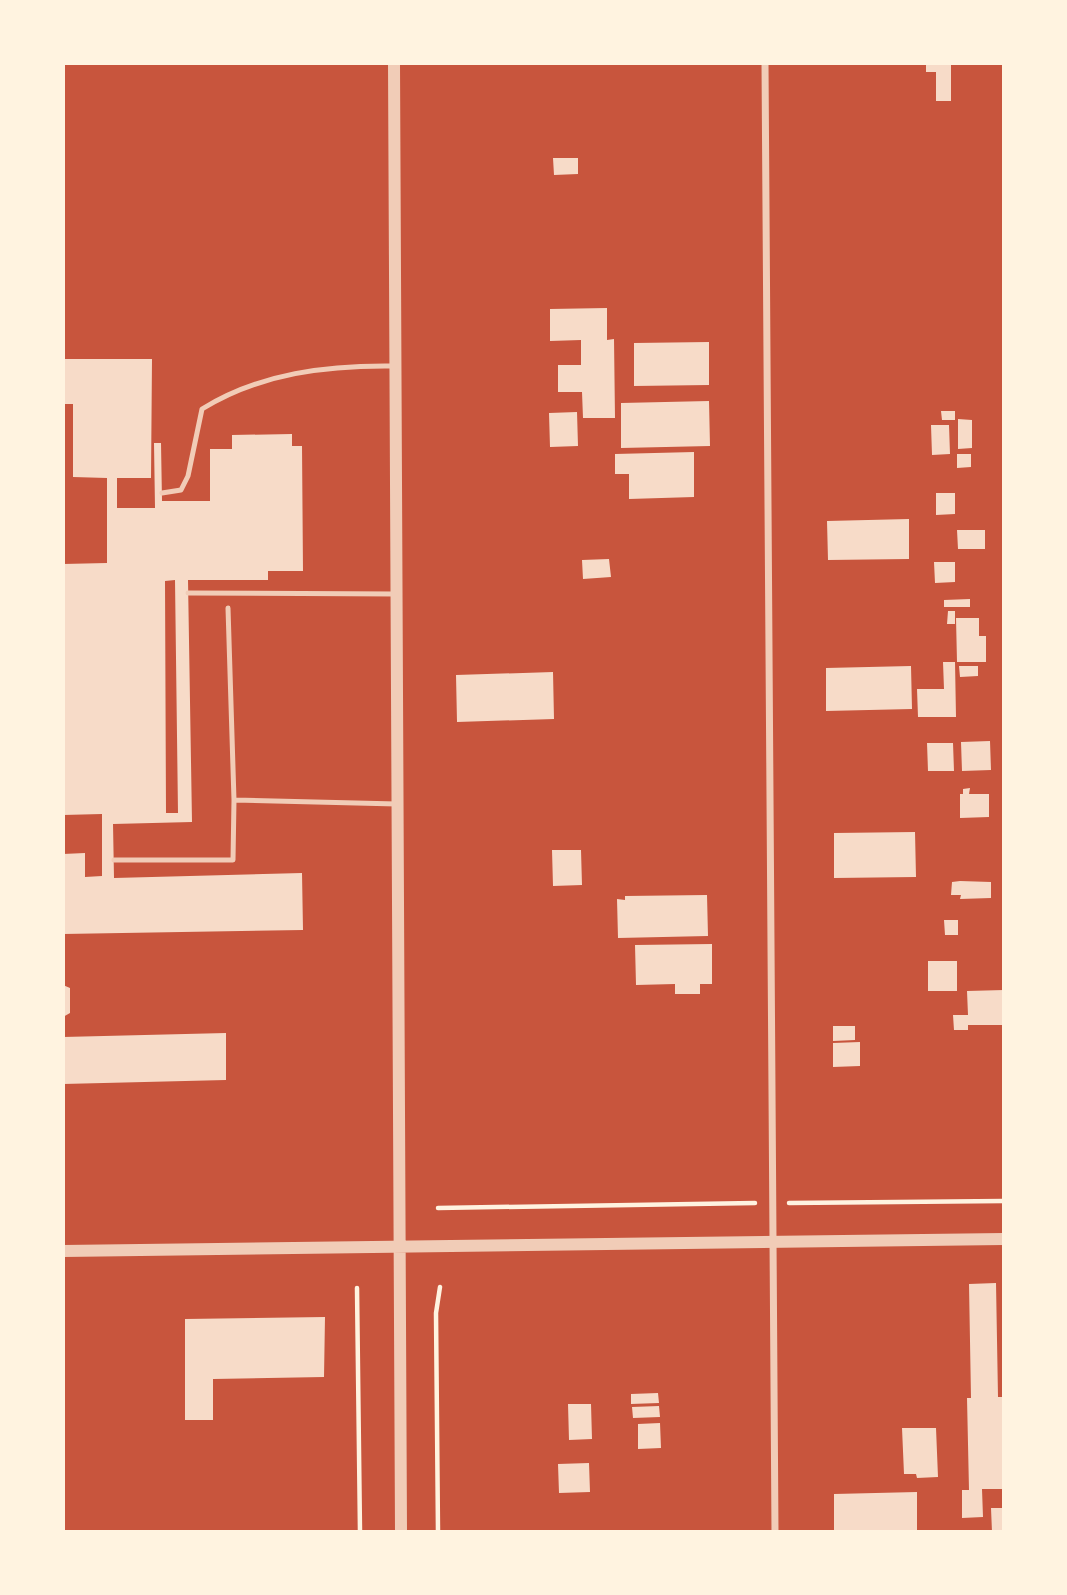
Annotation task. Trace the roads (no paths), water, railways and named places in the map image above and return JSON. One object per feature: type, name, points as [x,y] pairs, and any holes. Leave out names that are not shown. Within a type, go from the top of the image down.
[{"type":"street","points":[[394,63],[401,1532]]},
{"type":"street","points":[[765,63],[775,1532]]},
{"type":"street","points":[[63,1251],[1004,1239]]},
{"type":"lane","points":[[162,493],[181,490],[188,476],[202,409],[225,395],[263,379],[356,365],[394,366]]},
{"type":"lane","points":[[188,593],[396,594]]},
{"type":"lane","points":[[114,860],[233,860],[234,800],[228,608]]},
{"type":"lane","points":[[234,800],[397,804]]}]
